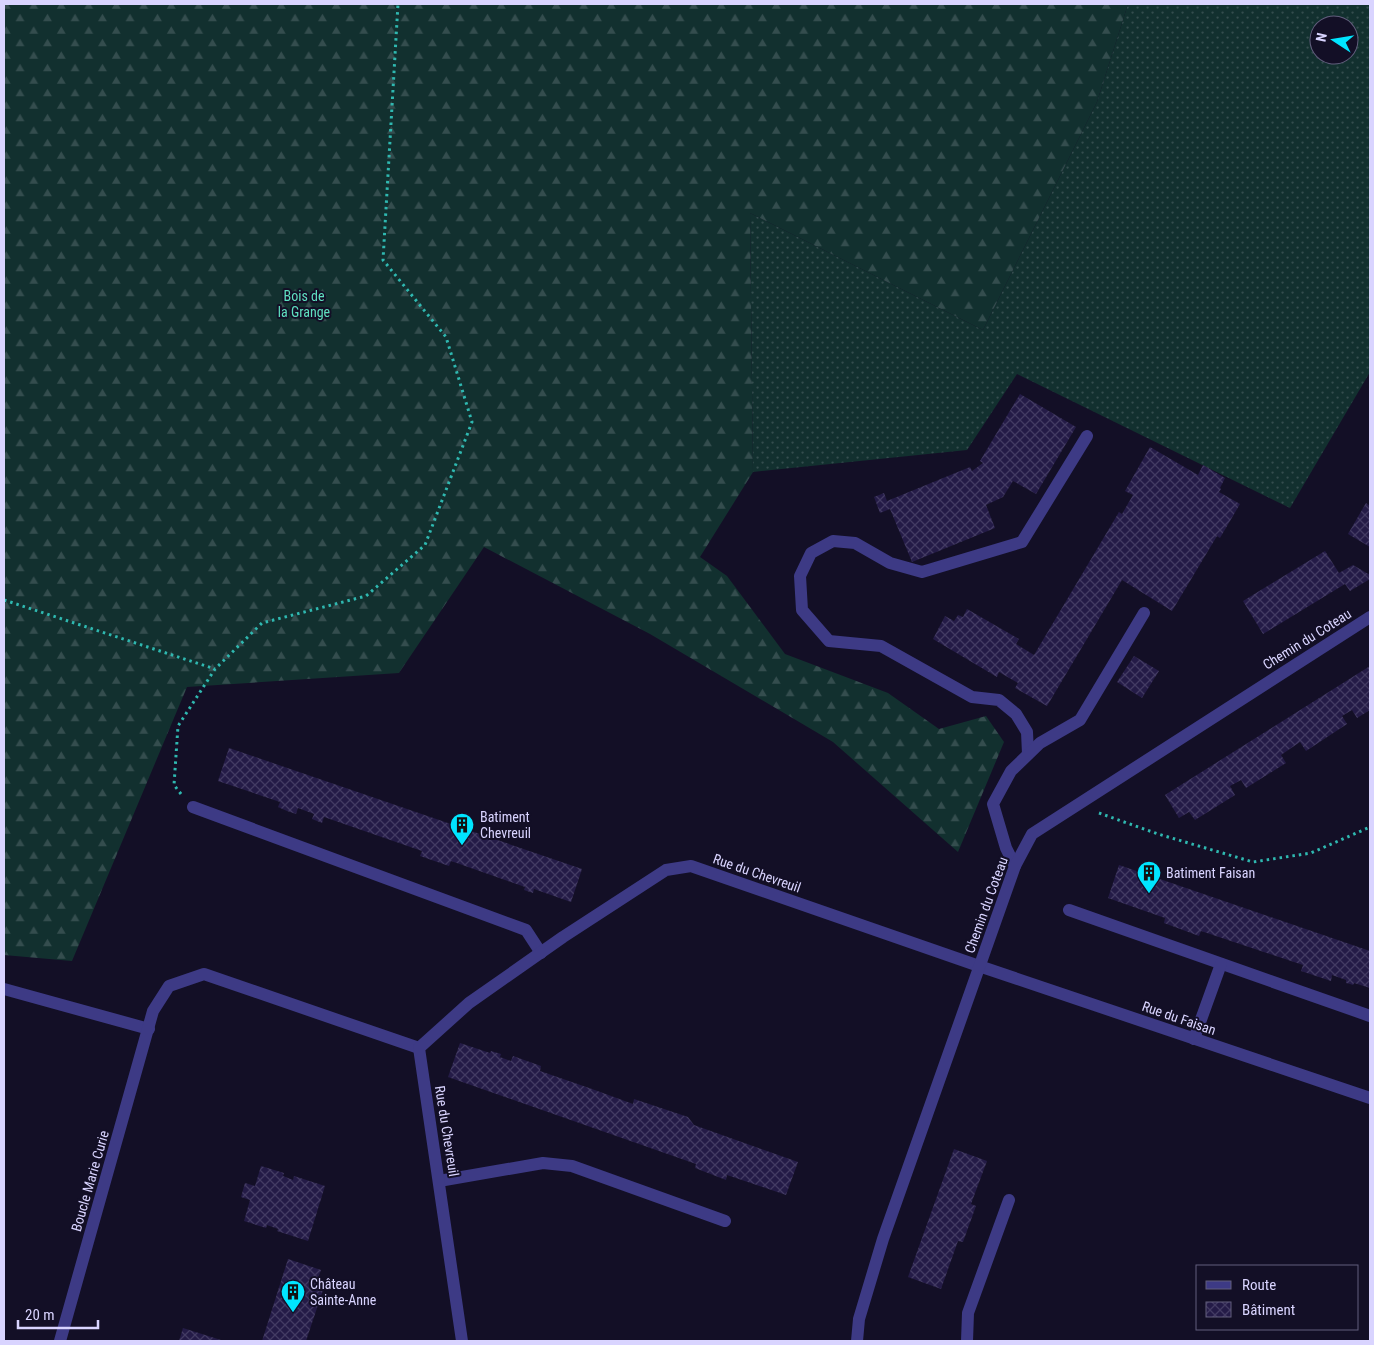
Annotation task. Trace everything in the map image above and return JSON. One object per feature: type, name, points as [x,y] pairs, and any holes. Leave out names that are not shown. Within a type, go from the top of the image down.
[{"type":"street","points":[[1028,754],[1027,732],[1016,714],[999,700],[972,697],[882,646],[829,641],[802,610],[800,576],[811,553],[833,541],[855,543],[890,563],[922,572],[1022,542],[1087,436]]},
{"type":"street","points":[[1015,866],[1006,848],[993,804],[1011,771],[1028,754],[1040,743],[1080,720],[1144,613]]},
{"type":"street","name":"Chemin du Coteau","points":[[857,1341],[859,1319],[883,1239],[1015,866],[1032,834],[1370,616]]},
{"type":"street","points":[[193,807],[526,930],[540,953]]},
{"type":"street","name":"Rue du Chevreuil","points":[[462,1341],[419,1048],[469,1003],[540,953],[666,870],[691,866],[979,966]]},
{"type":"street","points":[[1070,910],[1370,1016]]},
{"type":"street","points":[[1194,1039],[1221,964]]},
{"type":"street","name":"Rue du Faisan","points":[[979,966],[1370,1098]]},
{"type":"street","name":"Boucle Marie Curie","points":[[60,1341],[153,1011],[169,986],[204,974],[419,1048]]},
{"type":"street","points":[[4,989],[148,1029]]},
{"type":"street","points":[[439,1181],[543,1164],[572,1166],[724,1221]]},
{"type":"street","points":[[967,1341],[968,1313],[1009,1200]]},
{"type":"path","points":[[193,807],[174,786],[178,726],[215,669],[262,623],[366,596],[425,545],[472,422],[446,337],[382,260],[398,4]]},
{"type":"path","points":[[4,600],[215,669]]},
{"type":"path","points":[[1096,812],[1158,834],[1254,862],[1311,853],[1370,827]]},
{"type":"green space","name":"Bois de la Grange","points":[[4,4],[1128,4],[1097,102],[983,330],[750,213],[753,472],[700,557],[727,576],[785,654],[888,693],[939,729],[986,716],[1004,742],[958,852],[833,742],[650,634],[484,547],[399,673],[187,687],[72,961],[4,955]]},
{"type":"green space","points":[[1128,4],[1370,4],[1370,372],[1290,508],[1017,374],[967,450],[753,472],[750,213],[983,330],[1097,102]]},
{"type":"building","points":[[1020,394],[1076,427],[1036,494],[1013,481],[1003,497],[986,505],[995,528],[912,562],[890,509],[880,513],[874,497],[884,493],[887,501],[970,467],[972,471],[983,463],[980,461]]},
{"type":"building","points":[[1150,447],[1198,475],[1203,465],[1225,478],[1219,492],[1240,504],[1220,538],[1217,536],[1172,611],[1122,580],[1047,706],[1015,688],[1018,683],[999,672],[997,677],[933,639],[945,616],[954,621],[958,615],[963,617],[967,609],[1019,639],[1016,644],[1034,655],[1119,512],[1122,514],[1133,495],[1125,491]]},
{"type":"building","points":[[1366,503],[1370,506],[1370,547],[1348,534]]},
{"type":"building","points":[[1325,551],[1339,573],[1353,565],[1370,575],[1370,579],[1350,591],[1345,584],[1263,634],[1243,601]]},
{"type":"building","points":[[1134,656],[1159,671],[1142,698],[1117,682]]},
{"type":"building","points":[[1370,666],[1370,710],[1357,718],[1352,710],[1342,716],[1347,724],[1306,751],[1300,742],[1281,755],[1286,763],[1246,788],[1241,780],[1230,786],[1235,795],[1195,820],[1189,812],[1179,818],[1165,795]]},
{"type":"building","points":[[229,748],[582,869],[571,902],[534,889],[533,893],[524,890],[525,887],[451,861],[449,866],[420,856],[422,851],[324,817],[322,823],[312,819],[314,814],[298,808],[296,814],[287,811],[278,807],[280,802],[218,781]]},
{"type":"building","points":[[1119,865],[1370,951],[1370,988],[1354,983],[1353,985],[1346,983],[1346,980],[1332,975],[1331,981],[1301,971],[1303,965],[1201,931],[1199,936],[1164,923],[1165,918],[1108,898]]},
{"type":"building","points":[[460,1043],[490,1053],[491,1051],[501,1054],[500,1057],[511,1061],[513,1056],[541,1066],[540,1071],[633,1104],[634,1099],[688,1117],[694,1125],[798,1162],[786,1195],[727,1175],[726,1180],[695,1168],[696,1164],[448,1077]]},
{"type":"building","points":[[954,1149],[987,1161],[971,1204],[976,1206],[963,1242],[958,1241],[941,1289],[908,1277]]},
{"type":"building","points":[[261,1166],[284,1173],[283,1176],[293,1180],[294,1176],[325,1186],[308,1241],[277,1231],[278,1229],[267,1225],[266,1228],[244,1221],[250,1200],[241,1197],[245,1183],[255,1186]]},
{"type":"building","name":"Château Sainte-Anne","points":[[288,1259],[321,1270],[316,1284],[324,1287],[306,1341],[262,1341]]},
{"type":"building","points":[[183,1328],[224,1341],[179,1341]]},
{"type":"place","name":"Batiment Chevreuil","points":[[462,846]]},
{"type":"place","name":"Batiment Faisan","points":[[1149,894]]},
{"type":"place","name":"Château Sainte-Anne","points":[[293,1313]]}]
